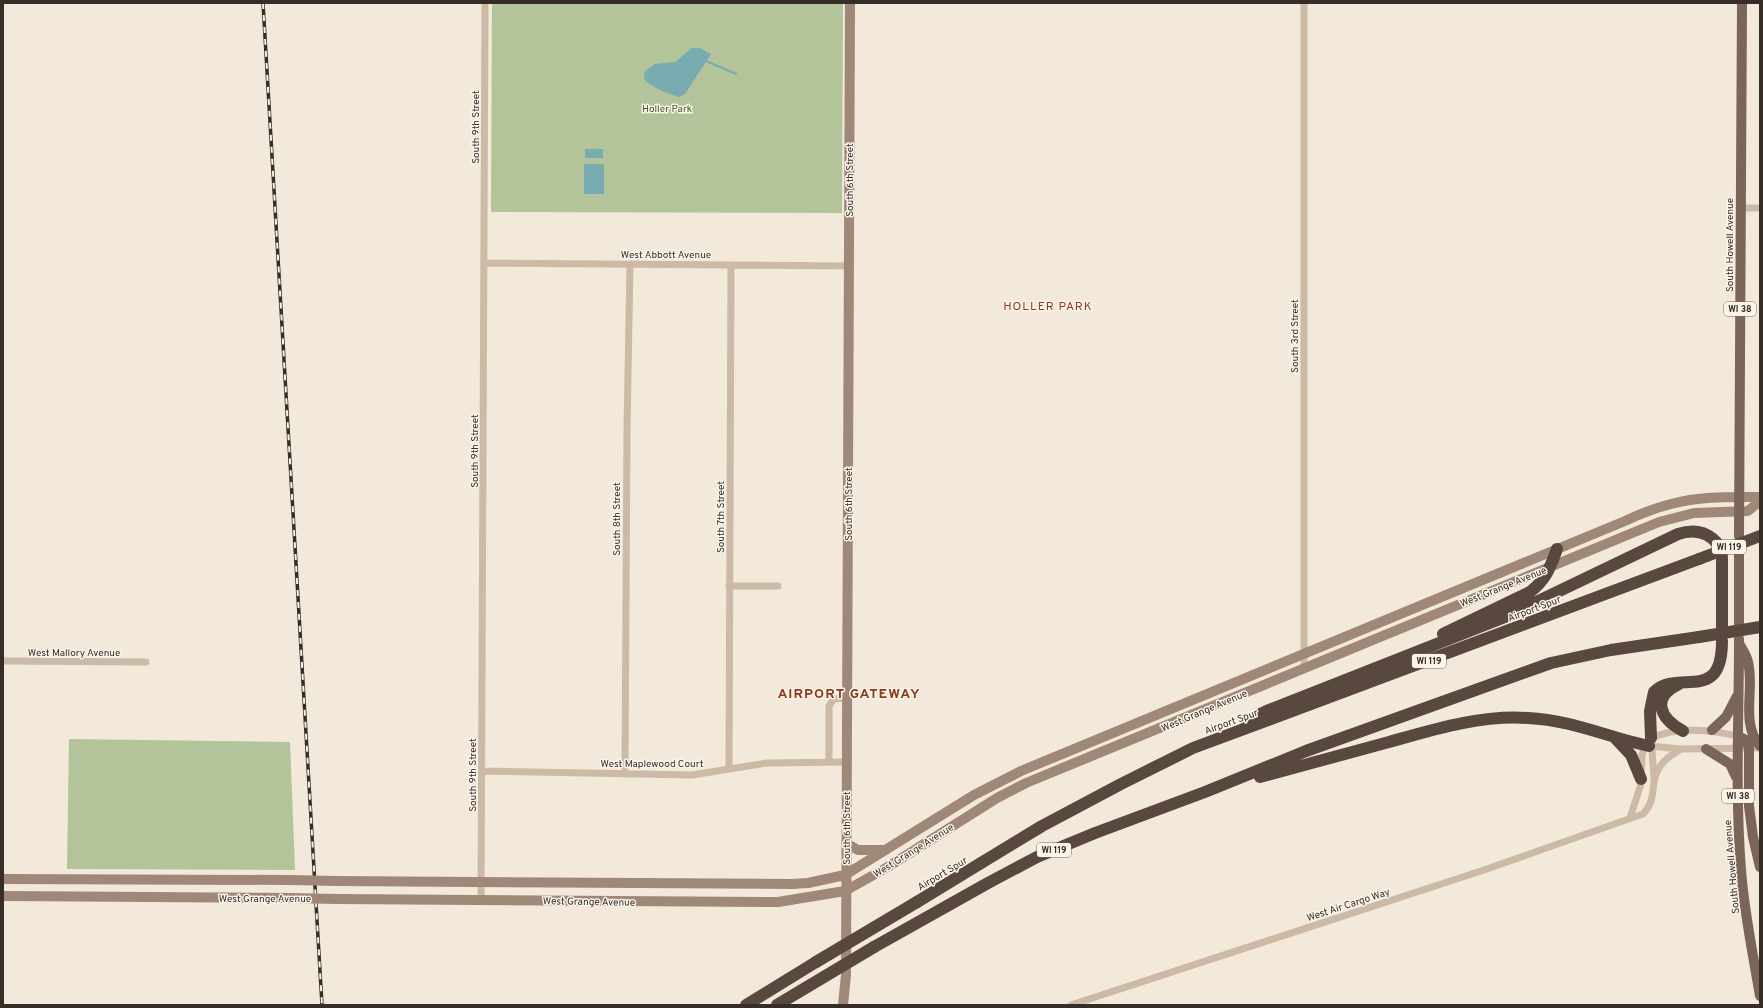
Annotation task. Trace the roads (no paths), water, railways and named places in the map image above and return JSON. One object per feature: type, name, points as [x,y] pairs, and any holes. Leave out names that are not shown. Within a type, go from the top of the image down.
[{"type":"highway","points":[[1193,748],[1269,710],[1505,617],[1678,534],[1687,531],[1697,531],[1706,534],[1718,544]]},
{"type":"highway","name":"Airport Spur","points":[[746,1005],[1042,826],[1193,748],[1760,536]]},
{"type":"highway","points":[[1385,664],[1409,650],[1530,592],[1541,584],[1551,567],[1557,549]]},
{"type":"highway","points":[[1722,557],[1722,627]]},
{"type":"highway","name":"WI 119","points":[[777,1005],[874,947],[1037,857],[1306,751],[1545,665],[1611,650],[1760,627]]},
{"type":"highway","points":[[1205,792],[1442,727],[1479,719],[1518,717],[1550,720],[1575,724],[1610,735],[1650,742],[1650,711],[1654,692],[1666,683],[1697,683],[1708,678],[1720,662],[1722,641]]},
{"type":"highway","points":[[1680,683],[1671,688],[1665,694],[1662,707],[1666,720],[1682,731]]},
{"type":"highway","points":[[1610,735],[1629,753],[1641,779]]},
{"type":"main road","name":"South Howell Avenue","points":[[1739,536],[1742,3]]},
{"type":"main road","points":[[1739,551],[1739,624]]},
{"type":"main road","name":"South Howell Avenue","points":[[1760,747],[1752,732],[1748,661],[1739,640],[1738,783],[1741,871],[1750,941],[1760,996]]},
{"type":"main road","points":[[1712,730],[1726,717],[1738,695]]},
{"type":"main road","points":[[1738,736],[1746,740],[1749,748],[1750,811],[1753,837],[1760,868]]},
{"type":"main road","points":[[1706,749],[1730,764],[1738,783]]},
{"type":"street","name":"South 9th Street","points":[[481,900],[485,3]]},
{"type":"street","name":"South 6th Street","points":[[843,1005],[846,982],[845,875],[850,3]]},
{"type":"street","name":"South 3rd Street","points":[[1304,3],[1304,668]]},
{"type":"street","points":[[1741,208],[1760,208]]},
{"type":"street","name":"West Abbott Avenue","points":[[484,263],[849,266]]},
{"type":"street","name":"South 8th Street","points":[[625,774],[627,430],[630,264]]},
{"type":"street","name":"South 7th Street","points":[[729,769],[731,265]]},
{"type":"street","name":"West Grange Avenue","points":[[3,879],[778,884],[808,883],[845,875],[889,850],[985,789],[1050,758],[1650,510],[1671,504],[1704,498],[1760,498]]},
{"type":"street","name":"West Grange Avenue","points":[[3,896],[778,902],[845,891],[886,868],[997,798],[1055,772],[1639,530],[1676,517],[1694,513],[1748,511],[1760,502]]},
{"type":"street","points":[[729,586],[778,586]]},
{"type":"street","name":"West Mallory Avenue","points":[[3,661],[146,662]]},
{"type":"street","points":[[1249,676],[1254,689]]},
{"type":"street","points":[[829,762],[829,706],[834,699],[846,698]]},
{"type":"street","points":[[1630,818],[1637,800],[1641,779],[1642,755],[1644,749],[1650,742],[1666,733],[1682,731],[1712,730],[1738,736]]},
{"type":"street","points":[[1650,742],[1681,749],[1760,747]]},
{"type":"street","points":[[1650,742],[1654,781]]},
{"type":"street","name":"West Air Cargo Way","points":[[1071,1005],[1484,870],[1643,814],[1649,808],[1654,793],[1654,781],[1659,768],[1664,761],[1681,749]]},
{"type":"street","points":[[1050,758],[1055,772]]},
{"type":"street","name":"West Maplewood Court","points":[[482,772],[692,775],[767,763],[846,762]]},
{"type":"street","points":[[846,843],[858,850],[889,850]]},
{"type":"street","points":[[17,879],[17,896]]},
{"type":"street","points":[[131,879],[131,897]]},
{"type":"street","points":[[631,882],[631,901]]},
{"type":"street","points":[[778,884],[778,902]]},
{"type":"water","points":[[692,48],[700,48],[711,54],[685,94],[679,97],[670,94],[655,88],[644,79],[645,71],[655,64],[675,62]]},
{"type":"water","points":[[585,149],[603,149],[603,158],[585,158]]},
{"type":"water","points":[[584,164],[604,164],[604,194],[584,194]]},
{"type":"waterway","points":[[704,60],[736,74]]},
{"type":"railway","points":[[263,3],[322,1005]]},
{"type":"district","name":"HOLLER PARK","points":[[1048,306]]},
{"type":"district","name":"AIRPORT GATEWAY","points":[[849,693]]},
{"type":"park label","name":"Holler Park","points":[[667,108]]}]
